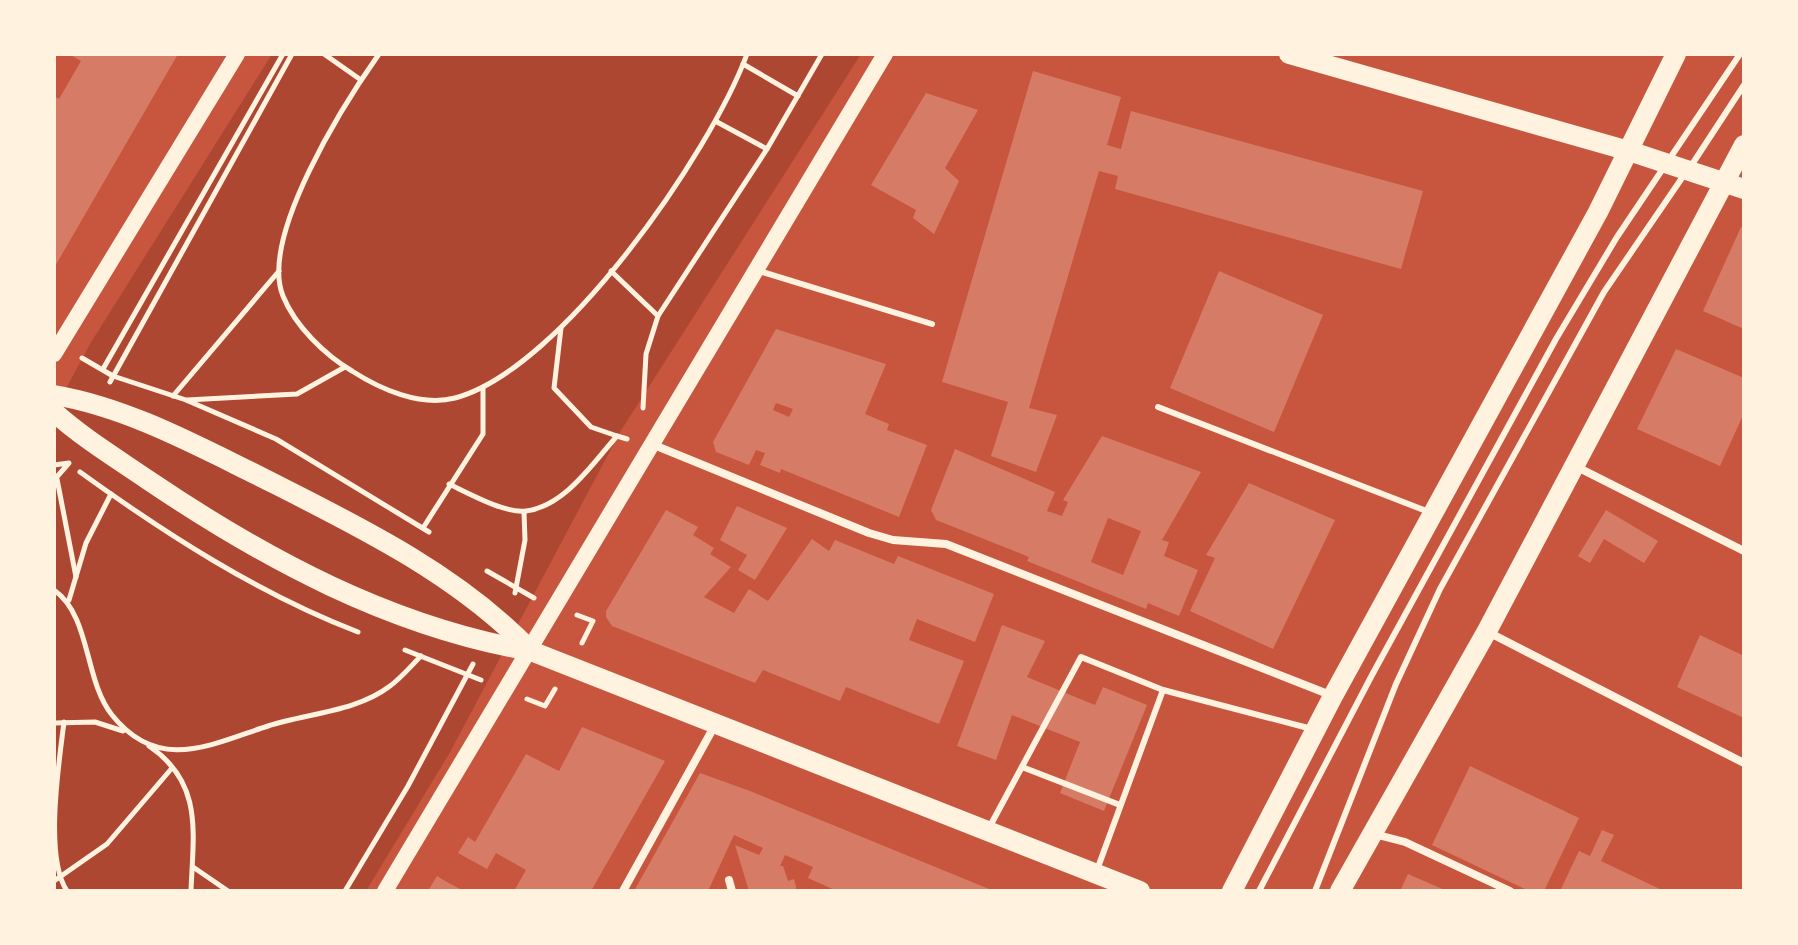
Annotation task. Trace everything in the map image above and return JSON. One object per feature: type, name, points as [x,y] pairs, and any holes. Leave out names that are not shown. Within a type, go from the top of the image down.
[{"type":"main road","points":[[54,354],[237,54]]},
{"type":"main road","points":[[385,891],[885,54]]},
{"type":"main road","points":[[1289,54],[1629,151],[1734,186]]},
{"type":"main road","points":[[1232,891],[1333,696],[1629,151],[1676,54]]},
{"type":"main road","points":[[1340,891],[1487,631],[1574,466],[1734,186],[1744,145]]},
{"type":"main road","points":[[54,395],[92,402],[178,437],[311,502],[414,562],[498,617],[531,651]]},
{"type":"main road","points":[[54,412],[82,436],[184,504],[330,586],[395,615],[447,632],[531,651],[1140,891]]},
{"type":"street","points":[[654,445],[869,533],[893,540],[946,544],[1333,696]]},
{"type":"street","points":[[1574,466],[1744,551]]},
{"type":"street","points":[[1487,631],[1744,763]]},
{"type":"street","points":[[623,891],[715,724]]},
{"type":"street","points":[[1373,834],[1405,842],[1510,891]]},
{"type":"street","points":[[729,880],[732,891]]},
{"type":"lane","points":[[1315,891],[1396,684],[1440,589],[1740,54]]},
{"type":"lane","points":[[1259,891],[1372,675],[1556,339],[1617,237],[1679,167],[1744,85]]},
{"type":"lane","points":[[757,271],[932,324]]},
{"type":"lane","points":[[1158,407],[1432,514]]},
{"type":"lane","points":[[987,831],[1081,657],[1163,690],[1316,730]]},
{"type":"lane","points":[[1096,873],[1163,690]]},
{"type":"lane","points":[[1022,767],[1120,805]]},
{"type":"path","points":[[92,402],[283,54]]},
{"type":"path","points":[[92,402],[292,54]]},
{"type":"path","points":[[324,54],[361,80]]},
{"type":"path","points":[[379,54],[361,80],[297,197],[284,232],[279,270],[283,295],[323,351],[379,388],[417,398],[452,399],[483,387],[561,327],[585,304],[693,163],[717,122],[747,54]]},
{"type":"path","points":[[654,445],[644,417],[643,388],[646,354],[658,316],[767,149],[822,54]]},
{"type":"path","points":[[743,64],[798,96]]},
{"type":"path","points":[[717,122],[767,149]]},
{"type":"path","points":[[173,396],[279,270]]},
{"type":"path","points":[[611,271],[658,316]]},
{"type":"path","points":[[561,327],[554,388],[591,427],[654,445]]},
{"type":"path","points":[[186,400],[297,394],[345,367]]},
{"type":"path","points":[[423,528],[483,434],[483,387]]},
{"type":"path","points":[[76,578],[56,479],[69,463],[82,436]]},
{"type":"path","points":[[449,484],[486,501],[524,512],[555,500],[617,436]]},
{"type":"path","points":[[54,465],[69,463]]},
{"type":"path","points":[[111,494],[86,543],[69,600],[101,697],[122,727],[172,768],[194,811],[191,891]]},
{"type":"path","points":[[498,617],[516,591],[525,540],[524,512]]},
{"type":"path","points":[[54,590],[69,600]]},
{"type":"path","points":[[54,723],[95,722],[170,750],[204,749],[270,725],[352,705],[390,687],[421,656]]},
{"type":"path","points":[[345,891],[469,674]]},
{"type":"path","points":[[64,722],[57,791],[56,880],[67,891]]},
{"type":"path","points":[[56,880],[107,844],[172,768]]},
{"type":"path","points":[[192,866],[228,891]]},
{"type":"shaded area","points":[[272,54],[861,54],[620,432],[449,754],[366,891],[54,891],[54,411],[90,344]]},
{"type":"building","points":[[69,54],[178,54],[54,268],[54,96],[59,99],[81,61]]},
{"type":"building","points":[[1033,71],[1121,97],[1107,145],[1121,149],[1131,111],[1423,191],[1401,269],[1115,189],[1118,176],[1099,171],[1029,408],[1057,415],[1036,472],[991,456],[1008,402],[942,382]]},
{"type":"building","points":[[926,93],[978,110],[945,168],[959,181],[934,234],[913,218],[916,210],[871,185]]},
{"type":"building","points":[[1741,227],[1744,228],[1744,329],[1703,311]]},
{"type":"building","points":[[1219,271],[1323,315],[1274,432],[1170,388]]},
{"type":"building","points":[[776,329],[886,364],[865,414],[889,424],[887,430],[927,445],[899,517],[781,469],[780,473],[760,465],[765,453],[756,450],[749,465],[716,452],[713,442]],"holes":[[[776,403],[793,409],[789,417],[773,410]]]},
{"type":"building","points":[[1676,349],[1744,378],[1744,413],[1720,466],[1637,429]]},
{"type":"building","points":[[1102,436],[1201,472],[1162,540],[1169,542],[1164,556],[1198,570],[1179,616],[1148,603],[1146,609],[1027,561],[1029,557],[936,520],[931,510],[955,449],[1055,492],[1047,511],[1062,516],[1068,502],[1063,500]],"holes":[[[1108,518],[1141,531],[1123,575],[1091,562]]]},
{"type":"building","points":[[1249,483],[1335,520],[1273,649],[1190,611],[1215,558],[1206,555]]},
{"type":"building","points":[[737,506],[787,528],[755,580],[738,570],[747,555],[720,540]]},
{"type":"building","points":[[666,510],[698,527],[693,535],[714,548],[710,554],[731,567],[704,597],[734,613],[749,589],[768,601],[812,539],[829,551],[835,540],[894,564],[898,556],[994,594],[975,642],[917,619],[909,640],[964,661],[939,724],[846,687],[840,701],[763,670],[755,683],[612,626],[606,611]]},
{"type":"building","points":[[1606,510],[1658,541],[1644,563],[1604,539],[1590,563],[1578,556]]},
{"type":"building","points":[[1002,625],[1045,641],[1027,677],[1095,705],[1103,687],[1147,705],[1104,811],[1060,793],[1080,742],[1012,715],[996,760],[957,746]]},
{"type":"building","points":[[1700,635],[1744,656],[1744,718],[1677,687]]},
{"type":"building","points":[[582,727],[665,761],[591,891],[514,891],[526,870],[496,853],[487,869],[458,853],[468,837],[475,842],[526,754],[559,771]]},
{"type":"building","points":[[1470,766],[1579,818],[1544,891],[1529,891],[1432,845]]},
{"type":"building","points":[[700,773],[994,891],[837,891],[808,878],[813,867],[785,855],[780,866],[783,866],[788,881],[794,879],[797,891],[749,891],[735,845],[759,855],[763,848],[734,835],[708,891],[634,891]]},
{"type":"building","points":[[1602,830],[1614,835],[1601,861],[1664,891],[1560,891],[1579,851],[1590,856]]},
{"type":"building","points":[[1408,874],[1447,891],[1400,891]]},
{"type":"building","points":[[437,876],[445,881],[464,891],[428,891]]}]
